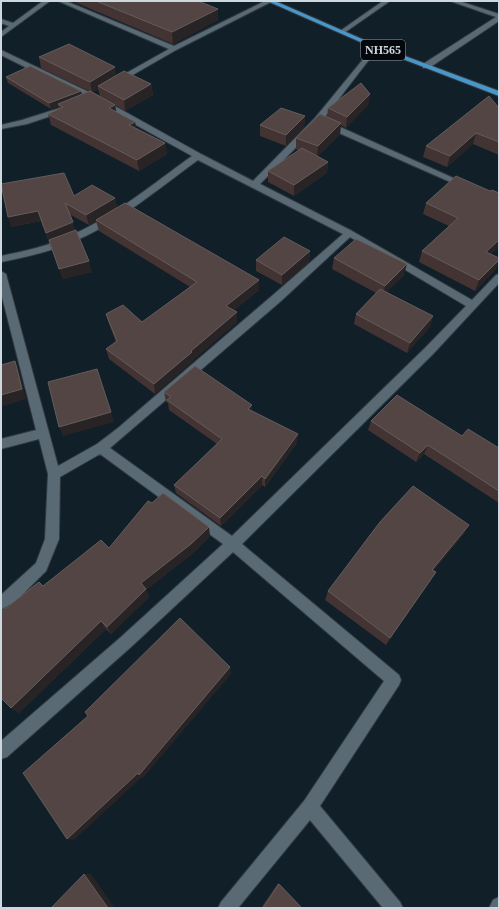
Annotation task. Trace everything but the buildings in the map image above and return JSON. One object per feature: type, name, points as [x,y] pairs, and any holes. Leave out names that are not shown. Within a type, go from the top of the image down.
[{"type":"highway","name":"NH565","points":[[270,1],[376,47],[499,94]]},
{"type":"street","points":[[1,35],[47,1]]},
{"type":"street","points":[[61,1],[174,49]]},
{"type":"street","points":[[112,85],[174,49],[270,1]]},
{"type":"street","points":[[342,32],[387,1]]},
{"type":"street","points":[[453,1],[499,17]]},
{"type":"street","points":[[426,66],[499,17]]},
{"type":"street","points":[[1,21],[14,25]]},
{"type":"street","points":[[254,185],[318,120],[376,47]]},
{"type":"street","points":[[1,52],[95,95],[198,156],[349,233],[473,305]]},
{"type":"street","points":[[1,127],[24,122],[75,104],[95,95]]},
{"type":"street","points":[[318,120],[477,191]]},
{"type":"street","points":[[1,259],[38,251],[74,238],[114,215],[198,156]]},
{"type":"street","points":[[54,474],[101,448],[277,298],[349,233]]},
{"type":"street","points":[[1,274],[54,474],[52,539],[41,567],[12,596],[1,603]]},
{"type":"street","points":[[1,751],[126,642],[233,544],[424,357],[499,277]]},
{"type":"street","points":[[1,444],[43,433]]},
{"type":"street","points":[[101,448],[233,544],[394,680],[310,807],[227,908]]},
{"type":"street","points":[[310,807],[394,908]]}]
